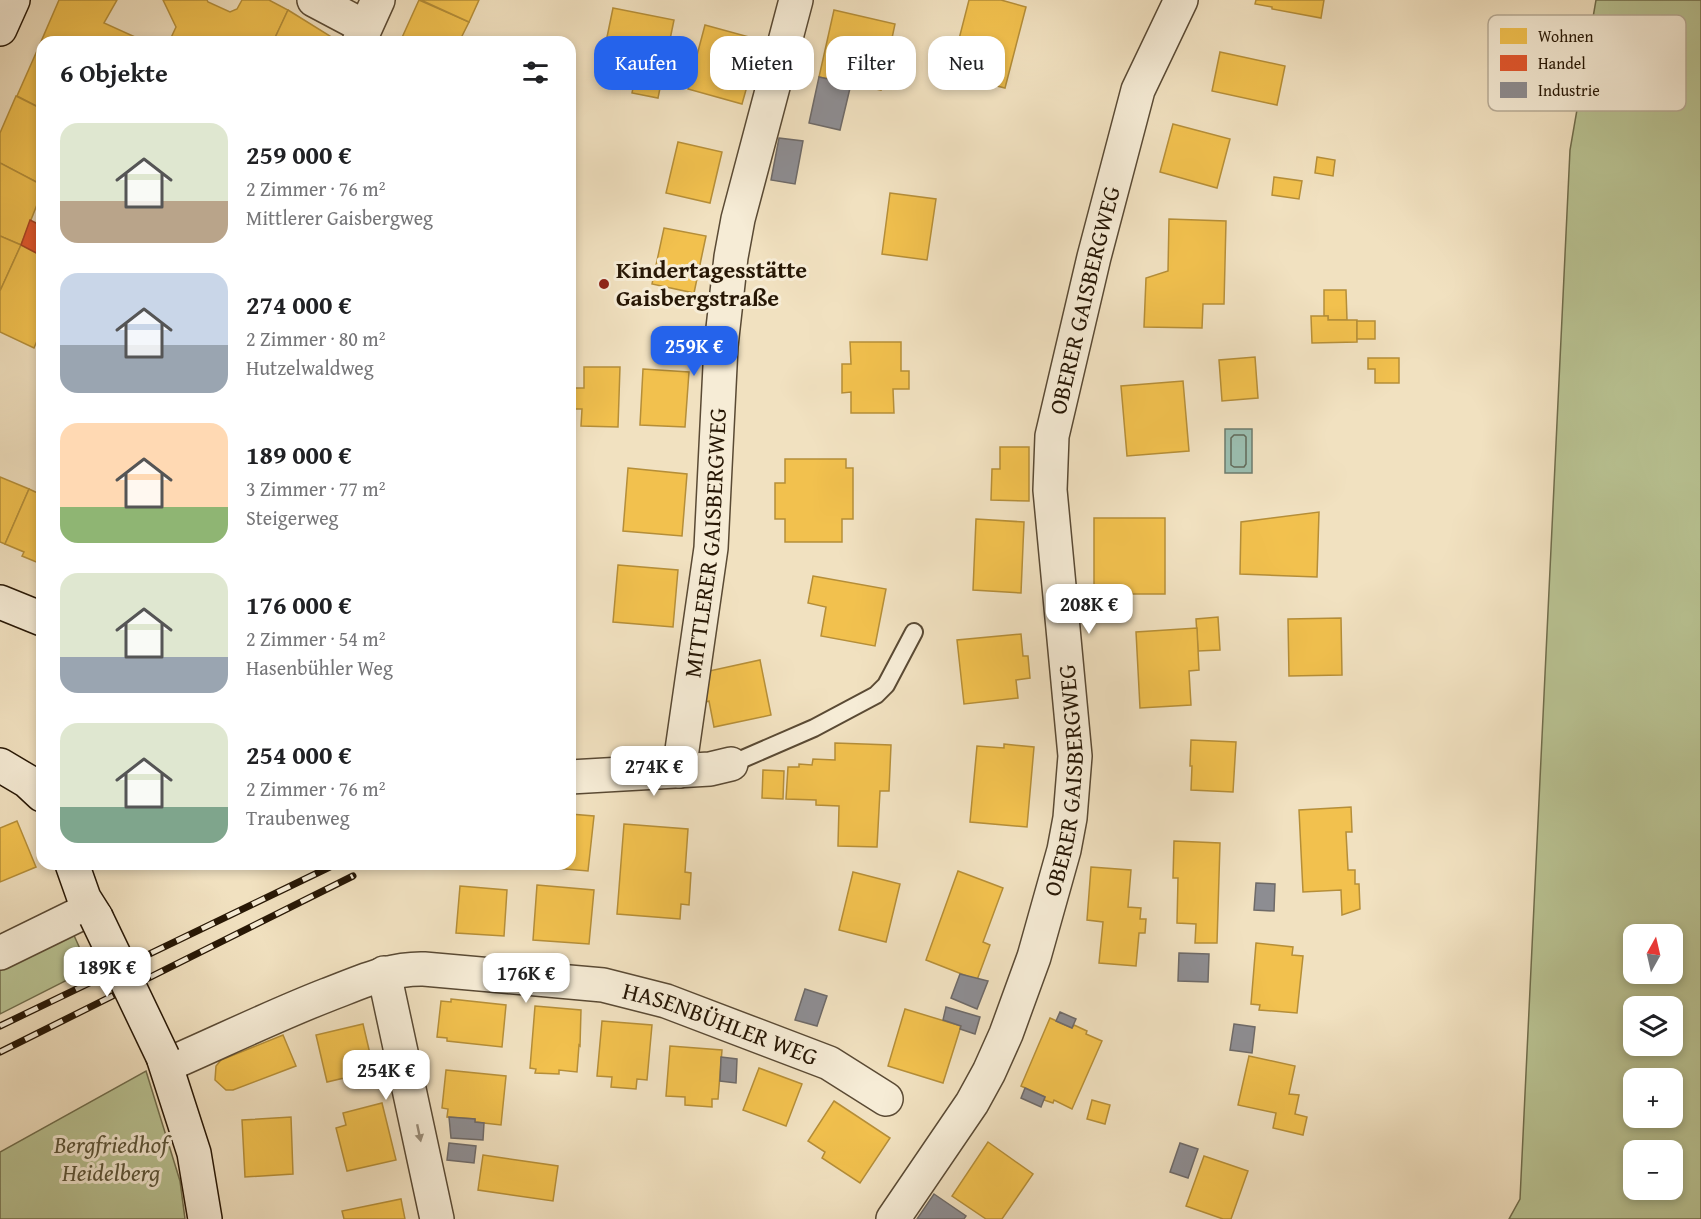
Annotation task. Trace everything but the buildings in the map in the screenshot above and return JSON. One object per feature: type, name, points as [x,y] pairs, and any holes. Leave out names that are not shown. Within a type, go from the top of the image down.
[{"type":"street","points":[[0,29],[13,0]]},
{"type":"street","points":[[314,0],[367,23]]},
{"type":"street","name":"MITTLERER GAISBERGWEG","points":[[679,771],[711,548],[721,346],[731,257],[741,208],[796,0]]},
{"type":"street","name":"OBERER GAISBERGWEG","points":[[893,1219],[972,1103],[1006,1034],[1034,957],[1064,850],[1070,818],[1075,756],[1050,490],[1052,436],[1094,257],[1137,90],[1181,0]]},
{"type":"street","points":[[0,602],[36,617]]},
{"type":"street","points":[[576,777],[710,769],[730,764]]},
{"type":"street","points":[[74,870],[79,887],[165,1061],[194,1154],[205,1219]]},
{"type":"street","points":[[92,870],[93,913]]},
{"type":"street","points":[[0,953],[93,913]]},
{"type":"street","name":"HASENBÜHLER WEG","points":[[165,1061],[384,973],[406,968],[603,985],[656,998],[829,1063],[886,1099]]},
{"type":"street","points":[[384,973],[437,1219]]},
{"type":"lane","points":[[730,764],[814,728],[876,695],[886,685],[914,632]]},
{"type":"green space","points":[[1596,0],[1701,0],[1701,1219],[1509,1219],[1520,1199],[1570,150],[1577,111],[1686,111],[1686,15],[1593,15]]},
{"type":"green space","points":[[68,922],[89,969],[0,1014],[0,954]]},
{"type":"green space","name":"Bergfriedhof Heidelberg","points":[[146,1071],[180,1181],[185,1219],[0,1219],[0,1152]]},
{"type":"water","points":[[1225,429],[1252,429],[1252,473],[1225,473]]},
{"type":"railway","points":[[0,1026],[324,870]]},
{"type":"railway","points":[[0,1052],[353,876]]},
{"type":"place","name":"Kindertagesstätte Gaisbergstraße","points":[[604,284]]}]
